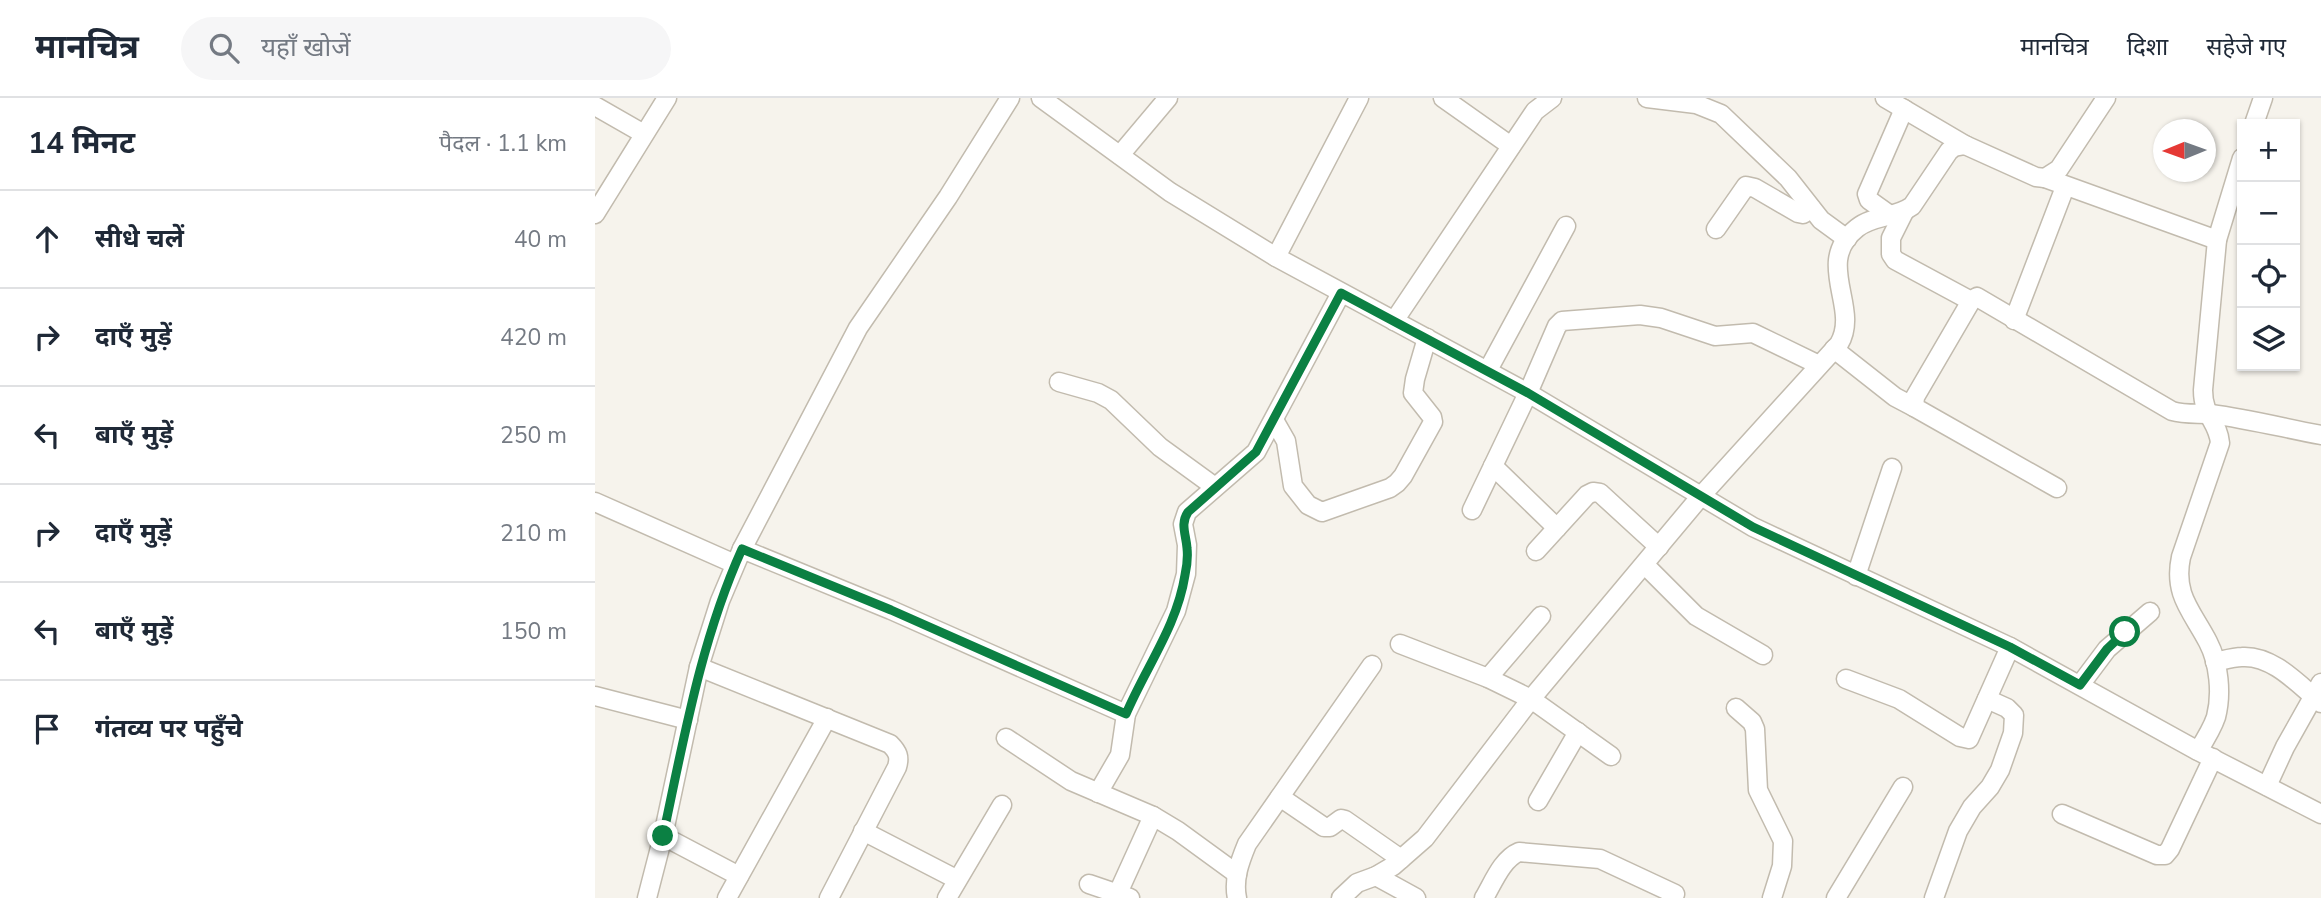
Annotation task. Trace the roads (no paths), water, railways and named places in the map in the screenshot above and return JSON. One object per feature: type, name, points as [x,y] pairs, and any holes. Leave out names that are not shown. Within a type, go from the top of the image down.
[{"type":"street","points":[[595,214],[667,98]]},
{"type":"street","points":[[646,898],[663,836],[699,667],[720,600],[738,556],[858,328],[948,197],[1010,98]]},
{"type":"street","points":[[1041,98],[1170,192],[1276,257],[1488,370],[1753,527],[2010,647],[2206,755],[2321,814]]},
{"type":"street","points":[[1120,155],[1168,98]]},
{"type":"street","points":[[1276,257],[1359,98]]},
{"type":"street","points":[[1443,98],[1511,146]]},
{"type":"street","points":[[1394,321],[1535,111],[1552,98]]},
{"type":"street","points":[[1647,98],[1696,104],[1721,114],[1788,178],[1821,220],[1847,239]]},
{"type":"street","points":[[2045,178],[2059,169],[2106,98]]},
{"type":"street","points":[[2256,119],[2263,98]]},
{"type":"street","points":[[1897,214],[1869,200],[1867,194],[1892,102],[1965,145],[2036,177],[2217,240]]},
{"type":"street","points":[[595,106],[644,134]]},
{"type":"street","points":[[1341,898],[1357,883],[1376,876],[1401,859],[1435,825],[1531,699],[1701,496],[1835,349],[1845,334],[1845,314],[1836,272],[1837,261],[1847,239],[1868,221],[1897,214],[1920,197],[1949,152],[1954,147],[1965,145]]},
{"type":"street","points":[[2062,814],[2157,855],[2165,855],[2171,849],[2206,755],[2216,717],[2218,683],[2215,662],[2210,645],[2183,599],[2178,574],[2181,557],[2220,443],[2217,428],[2206,414],[2203,390],[2217,240],[2237,174]]},
{"type":"street","points":[[1716,229],[1746,186],[1755,188],[1798,213],[1803,214],[1811,208]]},
{"type":"street","points":[[2014,320],[2065,187]]},
{"type":"street","points":[[1897,214],[1891,238],[1891,254],[1895,260],[1971,301]]},
{"type":"street","points":[[1488,370],[1566,226]]},
{"type":"street","points":[[1098,793],[1120,755],[1126,714],[1177,611],[1187,556],[1184,518],[1256,452],[1341,293]]},
{"type":"street","points":[[1914,407],[1915,397],[1971,301],[1977,298],[2172,411],[2182,414],[2206,414],[2321,435]]},
{"type":"street","points":[[1472,510],[1557,326],[1562,321],[1570,318],[1596,320],[1650,316],[1715,336],[1753,332],[1819,365]]},
{"type":"street","points":[[1274,421],[1286,440],[1293,486],[1297,495],[1315,511],[1328,512],[1390,488],[1403,476],[1433,422],[1413,393],[1427,338]]},
{"type":"street","points":[[1835,349],[1888,392],[2057,488]]},
{"type":"street","points":[[1059,382],[1098,393],[1111,400],[1160,447],[1215,487]]},
{"type":"street","points":[[1493,466],[1557,528]]},
{"type":"street","points":[[1856,576],[1892,468]]},
{"type":"street","points":[[1536,551],[1587,495],[1593,492],[1600,493],[1659,547]]},
{"type":"street","points":[[595,502],[891,610],[1126,714]]},
{"type":"street","points":[[1645,565],[1696,616],[1763,655]]},
{"type":"street","points":[[2080,685],[2107,649],[2150,612]]},
{"type":"street","points":[[1488,678],[1541,616]]},
{"type":"street","points":[[1400,644],[1488,678],[1531,699],[1611,755]]},
{"type":"street","points":[[1846,678],[1899,699],[1965,740],[1973,733],[2010,647]]},
{"type":"street","points":[[2215,662],[2242,657],[2258,658],[2271,663],[2318,694],[2285,747],[2267,786]]},
{"type":"street","points":[[1237,898],[1237,874],[1247,844],[1372,665]]},
{"type":"street","points":[[699,667],[890,744],[897,751],[897,767],[829,898]]},
{"type":"street","points":[[595,696],[688,720]]},
{"type":"street","points":[[1934,898],[1958,831],[1972,807],[1995,779],[2013,733],[2014,715],[2007,708],[1987,699]]},
{"type":"street","points":[[1737,708],[1752,722],[1755,729],[1758,790],[1783,841],[1782,866],[1772,898]]},
{"type":"street","points":[[727,898],[827,718]]},
{"type":"street","points":[[1538,801],[1578,732]]},
{"type":"street","points":[[1006,738],[1058,774],[1153,816],[1237,874]]},
{"type":"street","points":[[1836,898],[1903,787]]},
{"type":"street","points":[[1280,797],[1324,827],[1330,827],[1341,819],[1345,820],[1401,859]]},
{"type":"street","points":[[947,898],[1002,805]]},
{"type":"street","points":[[1089,884],[1124,896],[1153,816]]},
{"type":"street","points":[[863,831],[957,879]]},
{"type":"street","points":[[663,836],[739,876]]},
{"type":"street","points":[[1484,898],[1511,855],[1519,852],[1599,859],[1675,894]]},
{"type":"street","points":[[1376,876],[1416,898]]}]
